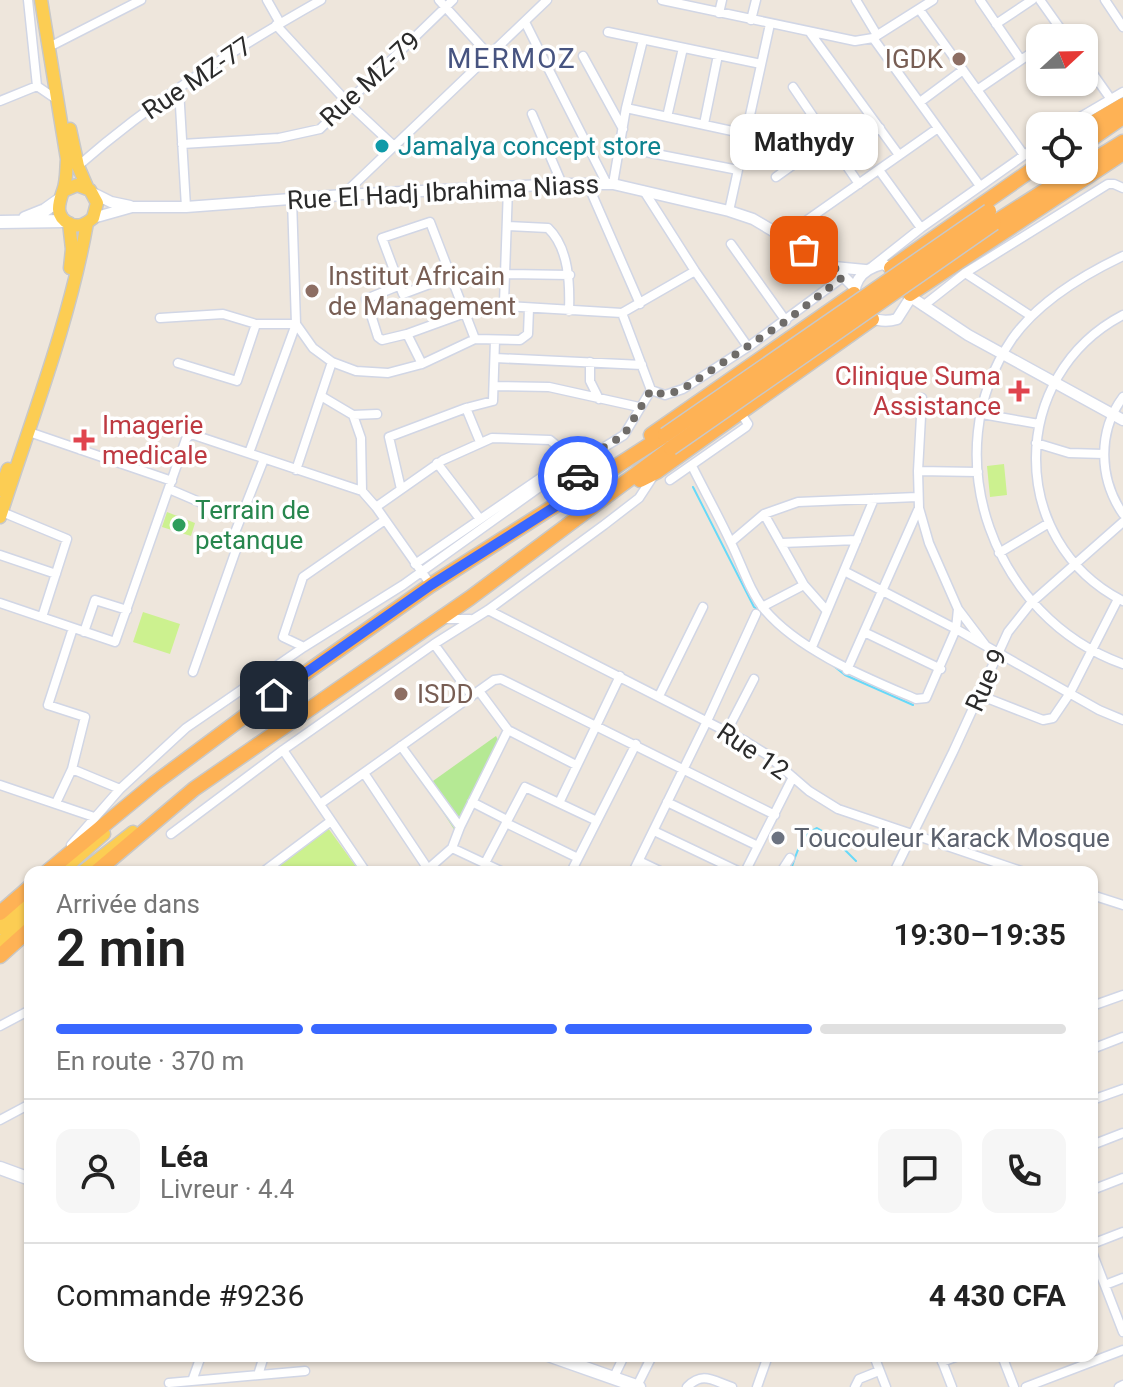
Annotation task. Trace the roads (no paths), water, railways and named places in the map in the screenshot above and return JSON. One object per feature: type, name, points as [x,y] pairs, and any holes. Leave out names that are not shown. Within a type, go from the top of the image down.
[{"type":"highway","points":[[1098,124],[1117,102]]},
{"type":"highway","points":[[1098,130],[1123,117]]},
{"type":"highway","points":[[1098,157],[1123,142]]},
{"type":"highway","points":[[910,295],[1123,153]]},
{"type":"highway","points":[[891,268],[1026,174]]},
{"type":"highway","points":[[63,866],[155,783],[249,713],[431,585],[556,506],[668,442],[991,217],[1031,184]]},
{"type":"highway","points":[[991,217],[1052,184]]},
{"type":"highway","points":[[1043,205],[1064,184]]},
{"type":"highway","points":[[556,506],[577,485],[855,291]]},
{"type":"highway","points":[[617,489],[656,472],[872,319]]},
{"type":"highway","points":[[101,866],[194,789],[440,619],[617,489],[668,442]]},
{"type":"highway","points":[[0,913],[24,892]]},
{"type":"highway","points":[[0,956],[24,934]]},
{"type":"main road","points":[[0,490],[63,301],[72,258],[67,222],[59,213],[67,159],[41,0]]},
{"type":"main road","points":[[1,514],[69,307],[90,221],[97,208],[78,166],[53,45],[48,0]]},
{"type":"main road","points":[[14,221],[35,216],[72,186],[90,190]]},
{"type":"main road","points":[[0,222],[90,221]]},
{"type":"main road","points":[[0,928],[24,905]]},
{"type":"main road","points":[[0,943],[24,921]]},
{"type":"main road","points":[[0,1168],[24,1177]]},
{"type":"main road","points":[[564,1362],[611,1383],[637,1387]]},
{"type":"street","points":[[28,0],[37,86],[56,99]]},
{"type":"street","points":[[267,0],[278,24],[348,103],[394,146]]},
{"type":"street","name":"Rue MZ-77","points":[[78,166],[129,124],[214,63],[321,0]]},
{"type":"street","name":"Rue MZ-79","points":[[182,144],[279,138],[320,129],[442,4],[453,0]]},
{"type":"street","points":[[343,195],[547,0]]},
{"type":"street","points":[[662,0],[855,41],[875,37],[933,0]]},
{"type":"street","points":[[719,13],[722,0]]},
{"type":"street","points":[[751,20],[756,0]]},
{"type":"street","points":[[856,0],[875,37],[980,186]]},
{"type":"street","points":[[980,0],[1021,60]]},
{"type":"street","points":[[996,24],[1032,0]]},
{"type":"street","points":[[1040,0],[1057,24]]},
{"type":"street","points":[[1105,0],[1120,16],[1123,27]]},
{"type":"street","points":[[53,45],[138,1]]},
{"type":"street","points":[[442,4],[489,55]]},
{"type":"street","points":[[910,295],[897,319],[872,319],[856,301],[856,281],[921,228],[1024,155],[919,9]]},
{"type":"street","points":[[525,22],[610,184]]},
{"type":"street","points":[[729,211],[770,24]]},
{"type":"street","points":[[608,32],[761,64]]},
{"type":"street","points":[[811,34],[899,155]]},
{"type":"street","points":[[610,184],[643,40]]},
{"type":"street","points":[[667,117],[683,48]]},
{"type":"street","points":[[704,124],[718,55]]},
{"type":"street","points":[[583,56],[623,130]]},
{"type":"street","points":[[977,90],[1026,57]]},
{"type":"street","points":[[920,102],[963,70]]},
{"type":"street","points":[[1098,78],[1117,102]]},
{"type":"street","points":[[0,101],[37,86]]},
{"type":"street","points":[[793,87],[859,184]]},
{"type":"street","points":[[179,89],[186,207]]},
{"type":"street","points":[[1095,112],[1117,102],[1123,92]]},
{"type":"street","points":[[626,108],[746,134]]},
{"type":"street","points":[[532,114],[562,184]]},
{"type":"street","points":[[840,156],[880,128]]},
{"type":"street","points":[[783,237],[938,128]]},
{"type":"street","points":[[776,177],[829,139]]},
{"type":"street","points":[[620,147],[738,170]]},
{"type":"street","points":[[879,170],[921,228]]},
{"type":"street","name":"Rue El Hadj Ibrahima Niass","points":[[132,207],[186,207],[343,195],[610,184],[753,219],[834,267],[855,291]]},
{"type":"street","points":[[904,311],[927,309],[965,273],[1108,184],[1123,188]]},
{"type":"street","points":[[588,185],[640,304]]},
{"type":"street","points":[[508,188],[506,306],[622,313],[695,271]]},
{"type":"street","points":[[90,190],[111,202],[132,207]]},
{"type":"street","points":[[644,191],[748,347]]},
{"type":"street","points":[[249,453],[296,324],[292,199]]},
{"type":"street","points":[[90,221],[132,207]]},
{"type":"street","points":[[451,276],[403,294],[382,238],[430,222],[451,276],[475,339]]},
{"type":"street","points":[[507,226],[548,228],[553,234],[570,275],[569,311]]},
{"type":"street","points":[[731,244],[786,321]]},
{"type":"street","points":[[1123,256],[1087,275],[1031,316],[1003,354],[990,383],[982,414],[978,472],[985,513],[999,553],[1031,603],[1054,625],[1092,651],[1123,664]]},
{"type":"street","points":[[869,268],[883,264],[891,268],[910,295],[927,309],[1123,420]]},
{"type":"street","name":"Rue El Hadj Ibrahima Niass","points":[[834,267],[869,268]]},
{"type":"street","points":[[965,273],[1031,316]]},
{"type":"street","points":[[506,274],[570,275]]},
{"type":"street","points":[[651,390],[665,395],[683,389],[786,321],[843,277]]},
{"type":"street","points":[[398,286],[366,299],[380,339],[407,334],[465,313]]},
{"type":"street","points":[[296,324],[313,348],[332,362],[370,373],[388,373],[422,364],[475,339],[525,338],[528,334],[529,308]]},
{"type":"street","points":[[622,313],[651,390]]},
{"type":"street","points":[[160,318],[223,314],[256,324],[296,324]]},
{"type":"street","points":[[979,695],[1043,720],[1053,718],[1121,600],[1095,583],[1075,564],[1049,523],[1037,484],[1036,443],[1039,424],[1054,382],[1082,344],[1123,315]]},
{"type":"street","points":[[178,363],[237,381],[256,324]]},
{"type":"street","points":[[407,334],[422,364]]},
{"type":"street","points":[[401,489],[389,437],[493,401],[495,340]]},
{"type":"street","points":[[495,358],[642,365]]},
{"type":"street","points":[[296,470],[332,362]]},
{"type":"street","points":[[590,362],[591,386],[599,399]]},
{"type":"street","points":[[495,386],[549,387],[639,407]]},
{"type":"street","points":[[418,568],[480,519],[574,460],[624,435],[651,390]]},
{"type":"street","points":[[321,396],[353,415],[377,414]]},
{"type":"street","points":[[1123,397],[1112,414],[1104,454],[1108,482],[1123,514]]},
{"type":"street","points":[[922,398],[919,508],[929,543],[958,609],[986,647]]},
{"type":"street","points":[[466,408],[480,442]]},
{"type":"street","points":[[670,480],[748,424],[740,412]]},
{"type":"street","points":[[982,414],[1039,424]]},
{"type":"street","points":[[353,415],[361,438],[362,491]]},
{"type":"street","points":[[29,432],[170,485],[239,519]]},
{"type":"street","points":[[0,603],[115,642],[186,439],[191,434],[362,491],[431,585]]},
{"type":"street","points":[[376,507],[437,463],[480,442],[500,437],[550,440],[574,460],[577,485]]},
{"type":"street","points":[[1036,443],[1061,451],[1104,454]]},
{"type":"street","points":[[193,672],[236,550],[234,535],[239,519],[264,459]]},
{"type":"street","points":[[62,866],[94,817],[186,728],[544,484],[574,460]]},
{"type":"street","points":[[437,463],[480,519]]},
{"type":"street","points":[[692,466],[731,542],[759,610],[847,670],[921,699],[929,696],[956,629],[958,609]]},
{"type":"street","points":[[918,471],[978,472]]},
{"type":"street","points":[[171,834],[283,750],[470,619],[488,610],[639,498],[656,472]]},
{"type":"street","points":[[731,542],[764,514],[798,502],[917,497]]},
{"type":"street","points":[[812,647],[874,499]]},
{"type":"street","points":[[847,670],[919,508]]},
{"type":"street","points":[[1,514],[66,537],[42,617]]},
{"type":"street","points":[[764,514],[804,585],[827,611]]},
{"type":"street","points":[[304,647],[283,637],[303,577],[385,520]]},
{"type":"street","name":"Rue 9","points":[[897,866],[1008,632],[1031,603],[1123,522]]},
{"type":"street","points":[[999,553],[1049,523]]},
{"type":"street","points":[[782,543],[857,540]]},
{"type":"street","points":[[0,555],[56,574]]},
{"type":"street","points":[[844,571],[1123,720]]},
{"type":"street","points":[[636,866],[759,610],[804,585]]},
{"type":"street","points":[[84,632],[95,600],[127,610]]},
{"type":"street","points":[[659,696],[703,607]]},
{"type":"street","name":"Rue 12","points":[[488,610],[727,731],[766,754],[809,791],[838,809],[1004,866]]},
{"type":"street","points":[[440,619],[470,619]]},
{"type":"street","points":[[56,803],[72,769],[85,717],[48,705],[73,628]]},
{"type":"street","points":[[864,632],[941,669]]},
{"type":"street","points":[[434,644],[508,730],[576,765]]},
{"type":"street","points":[[559,803],[620,676]]},
{"type":"street","points":[[320,804],[494,680],[501,679],[775,815]]},
{"type":"street","points":[[727,731],[754,679]]},
{"type":"street","points":[[433,866],[452,848],[508,730]]},
{"type":"street","points":[[574,866],[636,744]]},
{"type":"street","points":[[401,746],[460,827]]},
{"type":"street","points":[[283,750],[362,866]]},
{"type":"street","points":[[72,769],[120,789]]},
{"type":"street","points":[[364,773],[426,866]]},
{"type":"street","points":[[746,866],[793,777]]},
{"type":"street","points":[[0,785],[94,817]]},
{"type":"street","points":[[485,863],[525,787],[597,821]]},
{"type":"street","points":[[472,802],[578,858]]},
{"type":"street","points":[[667,802],[758,846]]},
{"type":"street","points":[[271,866],[331,821]]},
{"type":"street","points":[[654,831],[729,866]]},
{"type":"street","points":[[452,848],[491,866]]},
{"type":"street","points":[[785,866],[790,858]]},
{"type":"street","points":[[639,861],[649,866]]},
{"type":"street","points":[[1098,897],[1123,905]]},
{"type":"street","points":[[0,956],[24,941]]},
{"type":"street","points":[[1098,1004],[1123,995]]},
{"type":"street","points":[[0,1026],[24,1013]]},
{"type":"street","points":[[1098,1047],[1123,1037]]},
{"type":"street","points":[[1098,1098],[1123,1089]]},
{"type":"street","points":[[0,1120],[24,1107]]},
{"type":"street","points":[[1098,1143],[1123,1133]]},
{"type":"street","points":[[1098,1188],[1123,1178]]},
{"type":"street","points":[[1098,1242],[1123,1232]]},
{"type":"street","points":[[1098,1267],[1123,1332]]},
{"type":"street","points":[[1105,1285],[1123,1278]]},
{"type":"street","points":[[1112,1304],[1123,1300]]},
{"type":"street","points":[[1098,1360],[1123,1350]]},
{"type":"street","points":[[192,1381],[199,1362]]},
{"type":"street","points":[[258,1375],[262,1362]]},
{"type":"street","points":[[611,1383],[621,1362]]},
{"type":"street","points":[[637,1387],[649,1362]]},
{"type":"street","points":[[757,1387],[766,1362]]},
{"type":"street","points":[[876,1362],[886,1387]]},
{"type":"street","points":[[942,1362],[952,1387]]},
{"type":"street","points":[[1004,1362],[1014,1387]]},
{"type":"street","points":[[1071,1362],[1074,1369]]},
{"type":"street","points":[[1026,1387],[1092,1362]]},
{"type":"street","points":[[169,1383],[305,1371]]},
{"type":"street","points":[[855,1387],[859,1379],[879,1371]]},
{"type":"street","points":[[687,1387],[702,1377],[732,1387]]},
{"type":"waterway","points":[[693,487],[754,607],[764,614]]},
{"type":"waterway","points":[[830,663],[845,675],[913,705]]},
{"type":"waterway","points":[[792,866],[806,836],[817,828],[831,836],[856,861]]},
{"type":"place","name":"IGDK","points":[[959,59]]},
{"type":"place","name":"Jamalya concept store","points":[[382,146]]},
{"type":"place","name":"Mathydy","points":[[804,250]]},
{"type":"place","name":"Institut Africain de Management","points":[[312,291]]},
{"type":"place","name":"Clinique Suma Assistance","points":[[1019,391]]},
{"type":"place","name":"Imagerie medicale","points":[[84,440]]},
{"type":"place","name":"Terrain de petanque","points":[[179,525]]},
{"type":"place","name":"ISDD","points":[[401,694]]},
{"type":"place","name":"Toucouleur Karack Mosque","points":[[778,838]]},
{"type":"district","name":"MERMOZ","points":[[512,58]]}]
